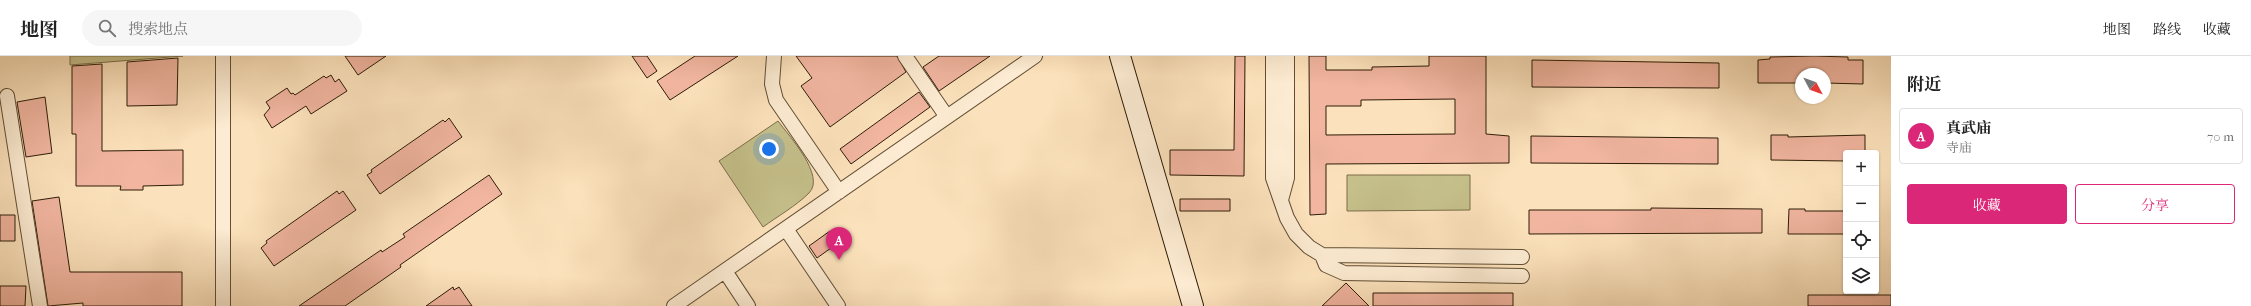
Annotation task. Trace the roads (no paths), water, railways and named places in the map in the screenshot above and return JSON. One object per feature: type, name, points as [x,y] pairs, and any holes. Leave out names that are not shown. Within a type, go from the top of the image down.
[{"type":"street","points":[[223,56],[224,306]]},
{"type":"street","points":[[774,56],[772,84],[776,100],[839,192]]},
{"type":"street","points":[[906,56],[947,117]]},
{"type":"street","points":[[674,306],[1035,56]]},
{"type":"street","points":[[1120,56],[1193,306]]},
{"type":"street","points":[[1273,56],[1273,178],[1287,218],[1296,234],[1308,247],[1322,255],[1522,257]]},
{"type":"street","points":[[1281,200],[1287,178],[1286,56]]},
{"type":"street","points":[[7,96],[40,306]]},
{"type":"street","points":[[786,229],[838,306]]},
{"type":"street","points":[[1322,255],[1326,265],[1344,273],[1522,276]]},
{"type":"street","points":[[725,271],[748,306]]},
{"type":"place","name":"真武庙","points":[[839,260]]}]
